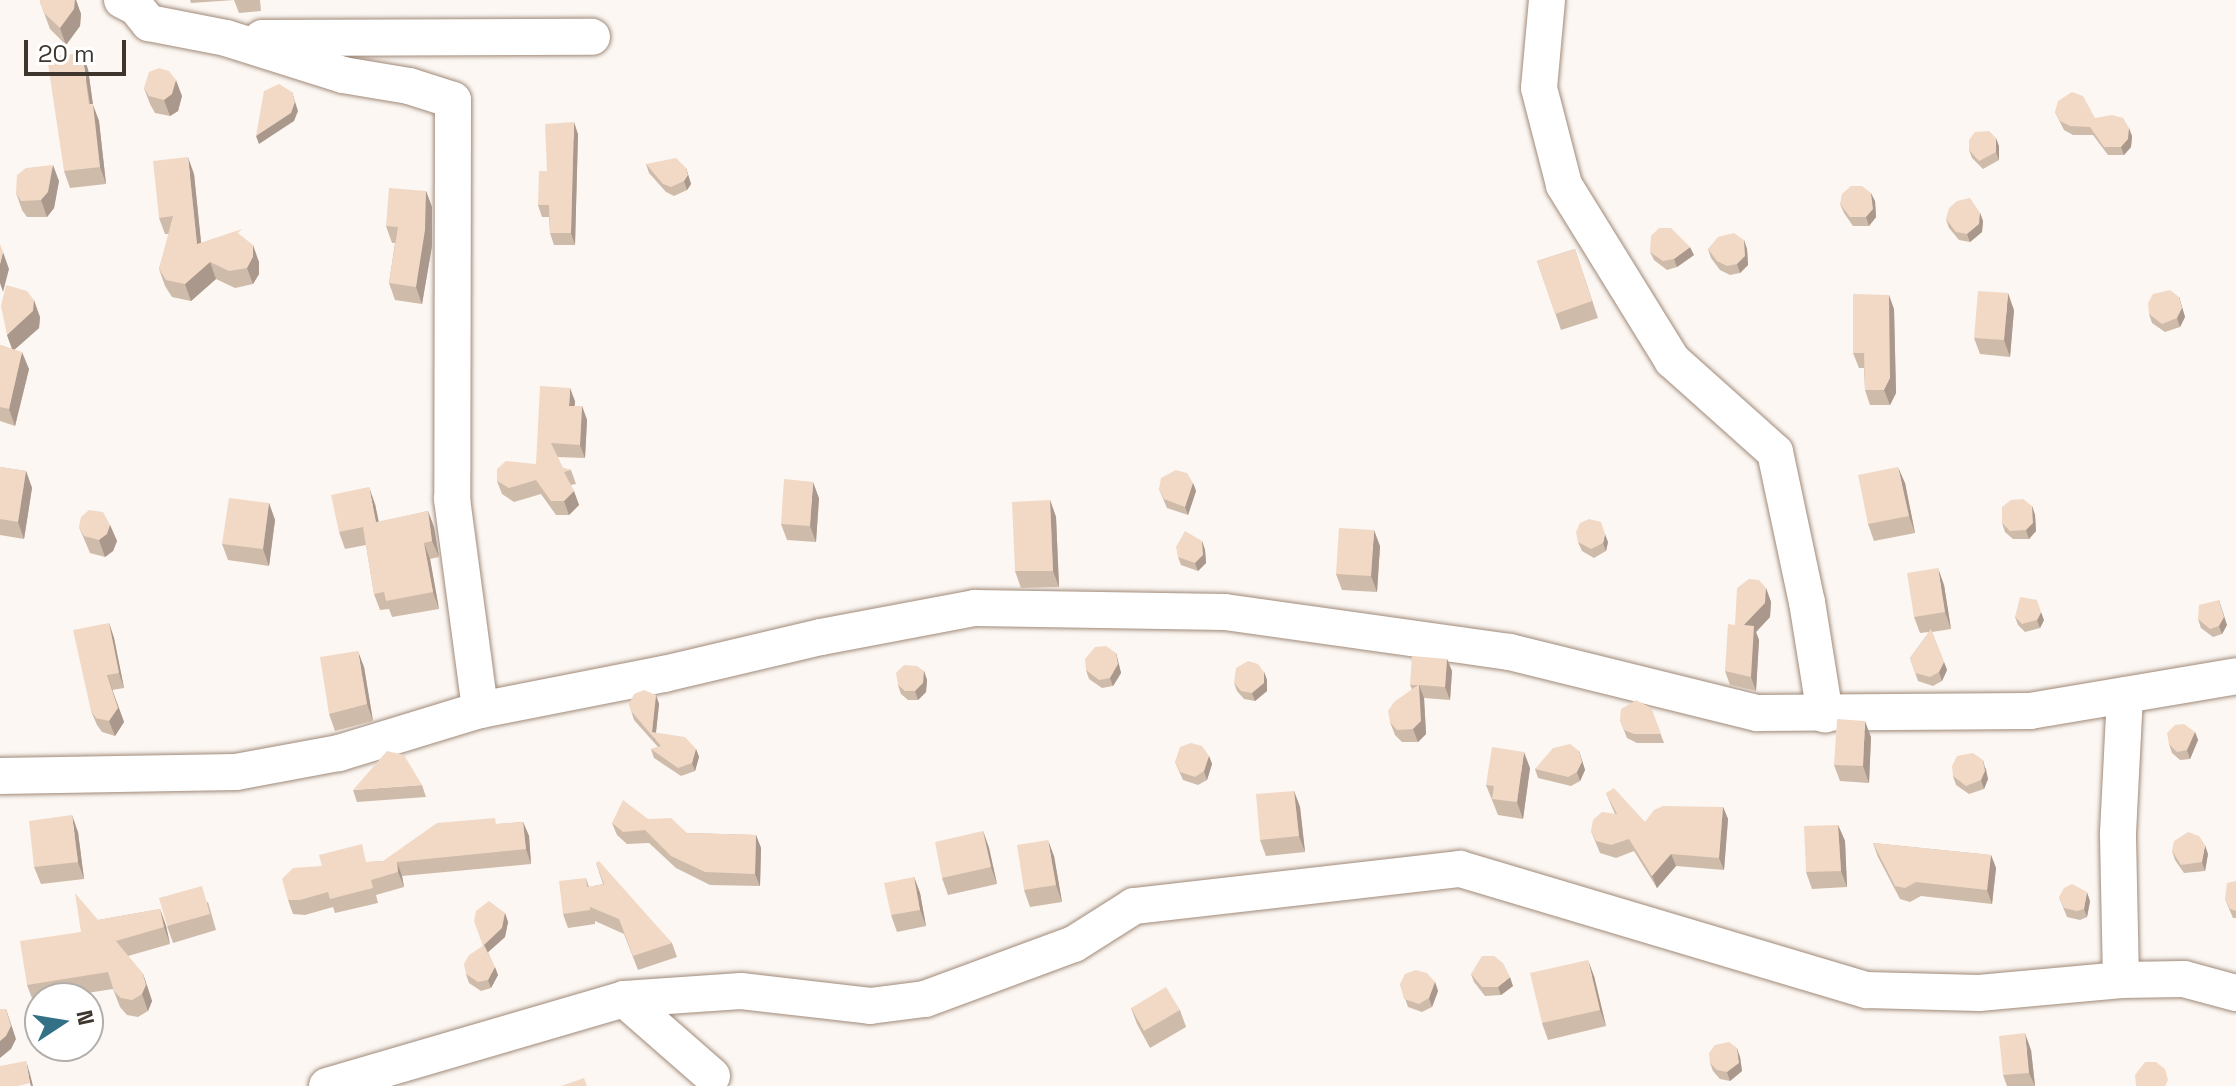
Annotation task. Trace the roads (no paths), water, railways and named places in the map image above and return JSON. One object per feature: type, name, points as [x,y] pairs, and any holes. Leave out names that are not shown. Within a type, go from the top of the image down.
[{"type":"street","points":[[122,0],[136,7],[149,23],[226,38],[343,75],[409,86],[453,100],[452,499],[480,710]]},
{"type":"street","points":[[1547,0],[1539,88],[1564,185],[1672,360],[1775,452],[1807,602],[1825,715]]},
{"type":"street","points":[[226,38],[592,37]]},
{"type":"street","points":[[0,776],[236,772],[339,753],[480,710],[664,674],[821,637],[975,608],[1225,612],[1510,652],[1757,713],[1825,715],[2030,711],[2236,676]]},
{"type":"street","points":[[2121,980],[2118,833],[2125,695]]},
{"type":"street","points":[[327,1086],[624,999],[741,991],[870,1006],[925,999],[1074,944],[1134,906],[1460,869],[1866,990],[1979,993],[2121,980],[2184,979],[2236,993]]},
{"type":"street","points":[[624,999],[712,1076]]}]
